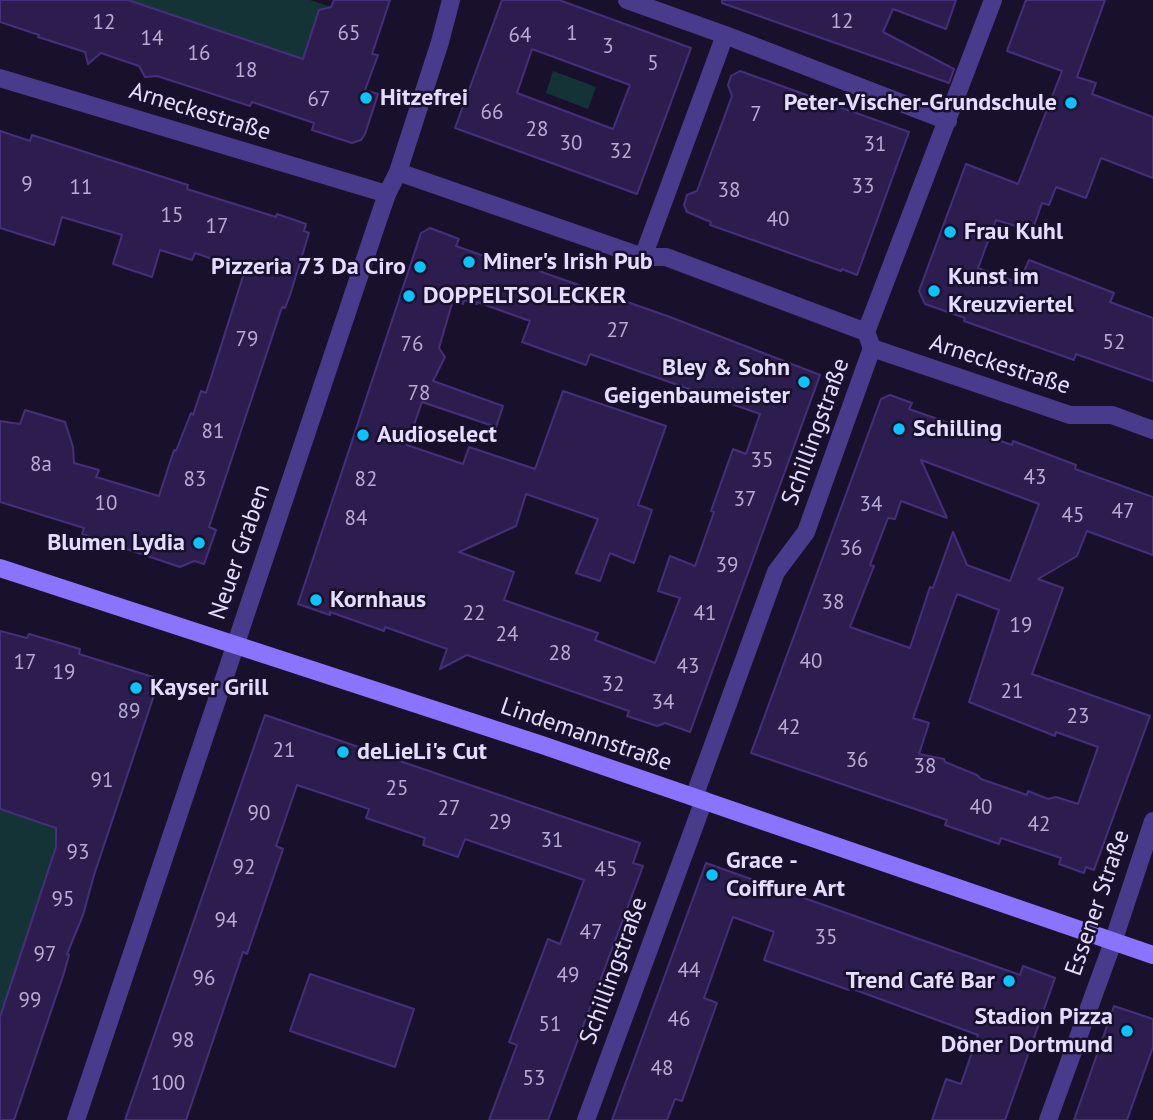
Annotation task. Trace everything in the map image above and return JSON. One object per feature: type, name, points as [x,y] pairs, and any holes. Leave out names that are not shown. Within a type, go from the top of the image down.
[{"type":"main road","name":"Lindemannstraße","points":[[0,568],[235,643],[1153,955]]},
{"type":"street","name":"Neuer Graben","points":[[76,1120],[387,194],[398,172],[451,0]]},
{"type":"street","points":[[626,0],[948,121]]},
{"type":"street","name":"Schillingstraße","points":[[586,1120],[776,572],[806,532],[869,340],[993,0]]},
{"type":"street","points":[[643,257],[725,35]]},
{"type":"street","name":"Arneckestraße","points":[[0,78],[387,194]]},
{"type":"street","name":"Arneckestraße","points":[[398,172],[643,257],[666,257],[869,340],[1070,415],[1111,415],[1153,430]]},
{"type":"street","name":"Essener Straße","points":[[1048,1120],[1113,942],[1153,821]]},
{"type":"green space","points":[[128,0],[310,0],[331,7],[319,10],[314,23],[316,89]]},
{"type":"green space","points":[[553,71],[596,87],[588,109],[546,93]]},
{"type":"green space","points":[[0,809],[62,830],[0,1017]]},
{"type":"building","points":[[0,0],[128,0],[303,59],[319,10],[331,7],[334,0],[390,0],[372,54],[378,55],[365,90],[378,94],[365,134],[361,140],[352,143],[312,130],[314,123],[252,102],[250,106],[157,76],[145,77],[139,66],[101,53],[88,64],[85,52],[0,22]]},
{"type":"building","points":[[502,0],[559,0],[691,48],[637,194],[455,128]],"holes":[[[532,49],[630,85],[613,129],[517,93]]]},
{"type":"building","points":[[722,0],[956,0],[946,29],[893,9],[883,32],[954,69],[949,83],[722,3]]},
{"type":"building","points":[[1026,0],[1105,0],[1077,77],[1096,83],[1092,94],[1153,117],[1153,178],[1101,158],[1086,198],[1056,187],[1049,205],[1042,203],[1032,231],[996,220],[978,268],[1019,283],[1029,260],[1114,293],[1110,302],[1153,318],[1153,381],[1076,354],[1074,360],[964,321],[965,318],[925,304],[919,291],[966,164],[1018,184],[1062,71],[1007,51]]},
{"type":"building","points":[[740,71],[909,132],[857,275],[710,225],[711,222],[687,212],[684,205],[687,195],[697,191],[732,96],[728,85],[731,76]]},
{"type":"building","points":[[0,131],[30,141],[32,135],[188,185],[187,189],[306,224],[304,231],[309,233],[290,295],[285,308],[282,307],[209,527],[216,530],[204,564],[194,561],[180,567],[82,534],[84,528],[0,502],[0,421],[20,424],[25,410],[65,422],[73,447],[74,463],[99,470],[96,477],[159,496],[174,450],[176,451],[191,413],[193,415],[201,391],[206,393],[245,270],[195,253],[192,260],[160,250],[152,277],[113,264],[122,235],[62,217],[54,245],[0,228]]},
{"type":"building","points":[[430,228],[459,239],[456,246],[506,264],[509,257],[537,267],[536,270],[670,317],[820,375],[690,732],[665,723],[657,726],[627,716],[629,711],[467,655],[440,669],[447,649],[385,627],[384,631],[298,604],[421,233]],"holes":[[[453,300],[463,304],[464,300],[477,302],[530,321],[522,342],[586,365],[590,354],[760,414],[746,454],[733,449],[695,566],[670,556],[658,591],[680,598],[655,663],[595,640],[598,633],[504,600],[514,572],[459,552],[516,526],[526,494],[598,519],[576,573],[600,581],[610,553],[634,563],[652,510],[638,505],[666,426],[563,391],[535,469],[469,447],[463,464],[407,445],[422,402],[496,427],[503,406],[433,381],[445,357],[439,348]]]},
{"type":"building","points":[[890,395],[912,403],[909,409],[1012,445],[1013,441],[1076,465],[1075,469],[1153,497],[1153,555],[1087,531],[1077,556],[1038,579],[1063,588],[1032,674],[1150,716],[1094,870],[1086,867],[1084,873],[1059,864],[1061,858],[1001,838],[999,844],[945,825],[947,820],[751,753],[881,399]],"holes":[[[921,460],[1039,504],[1010,581],[967,565],[953,532],[933,588],[930,587],[910,648],[850,627],[874,566],[870,565],[888,518],[895,519],[901,501],[947,518]],[[957,594],[999,610],[969,702],[1055,736],[1056,732],[1098,747],[1078,804],[1056,797],[1048,799],[1028,791],[1027,795],[981,779],[945,762],[944,759],[919,754],[929,723],[913,718]]]},
{"type":"building","points":[[0,631],[27,638],[29,634],[80,649],[79,654],[153,677],[157,686],[14,1120],[0,1120],[0,1017],[56,847],[56,828],[0,809]]},
{"type":"building","points":[[265,715],[640,843],[633,863],[643,866],[548,1120],[489,1120],[517,1045],[509,1042],[548,939],[560,944],[584,880],[465,839],[458,857],[423,845],[425,838],[366,818],[369,809],[297,785],[276,846],[283,849],[247,954],[243,952],[186,1120],[125,1120]]},
{"type":"building","points":[[706,863],[1020,975],[1023,966],[1055,978],[1005,1120],[932,1120],[946,1079],[961,1084],[978,1035],[764,960],[774,932],[733,917],[704,998],[717,1003],[682,1101],[675,1099],[667,1120],[612,1120]]},
{"type":"building","points":[[310,974],[414,1009],[395,1067],[290,1031]]},
{"type":"building","points":[[1114,1006],[1153,1019],[1153,1047],[1127,1120],[1074,1120]]},
{"type":"place","name":"Hitzefrei","points":[[366,98]]},
{"type":"place","name":"Peter-Vischer-Grundschule","points":[[1071,103]]},
{"type":"place","name":"Frau Kuhl","points":[[950,232]]},
{"type":"place","name":"Miner's Irish Pub","points":[[469,262]]},
{"type":"place","name":"Pizzeria 73 Da Ciro","points":[[420,267]]},
{"type":"place","name":"Kunst im Kreuzviertel","points":[[934,291]]},
{"type":"place","name":"DOPPELTSOLECKER","points":[[409,296]]},
{"type":"place","name":"Bley & Sohn Geigenbaumeister","points":[[804,382]]},
{"type":"place","name":"Schilling","points":[[899,429]]},
{"type":"place","name":"Audioselect","points":[[363,435]]},
{"type":"place","name":"Blumen Lydia","points":[[199,543]]},
{"type":"place","name":"Kornhaus","points":[[316,600]]},
{"type":"place","name":"Kayser Grill","points":[[136,688]]},
{"type":"place","name":"deLieLi's Cut","points":[[343,752]]},
{"type":"place","name":"Grace - Coiffure Art","points":[[712,875]]},
{"type":"place","name":"Trend Café Bar","points":[[1009,981]]},
{"type":"place","name":"Stadion Pizza Döner Dortmund","points":[[1127,1031]]}]
